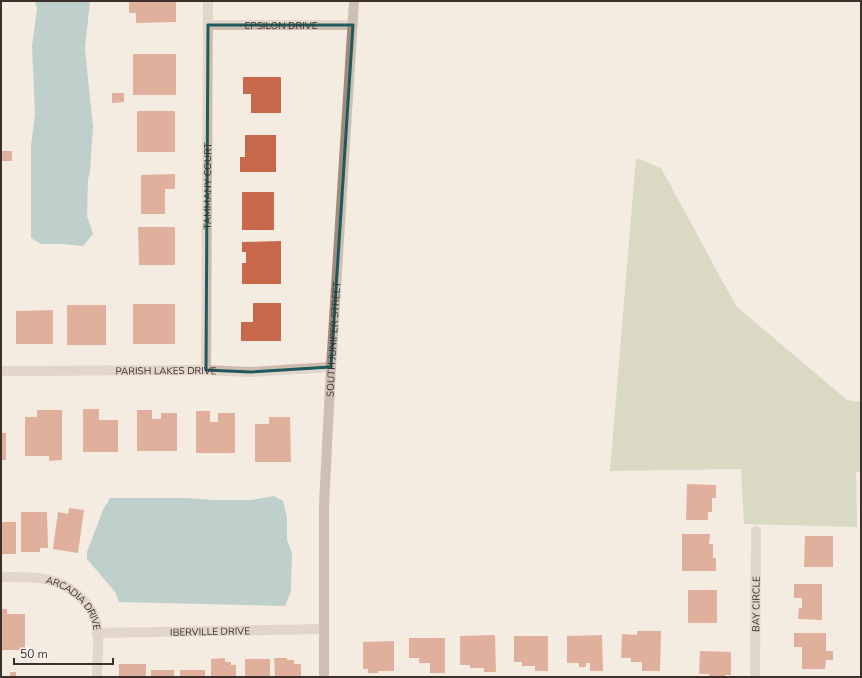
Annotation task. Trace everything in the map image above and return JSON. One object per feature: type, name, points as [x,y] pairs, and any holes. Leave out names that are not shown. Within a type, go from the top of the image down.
[{"type":"street","name":"TAMMANY COURT","points":[[206,370],[208,1]]},
{"type":"street","name":"SOUTH JUNIPER STREET","points":[[324,677],[324,506],[331,367],[354,1]]},
{"type":"street","name":"EPSILON DRIVE","points":[[208,25],[353,25]]},
{"type":"street","name":"PARISH LAKES DRIVE","points":[[1,371],[206,370],[250,372],[331,367]]},
{"type":"street","name":"BAY CIRCLE","points":[[755,677],[756,531]]},
{"type":"street","name":"ARCADIA DRIVE","points":[[1,577],[33,577],[51,579],[70,588],[85,602],[94,616],[98,632],[98,677]]},
{"type":"street","name":"IBERVILLE DRIVE","points":[[98,632],[323,629]]},
{"type":"highlighted area","points":[[208,25],[353,25],[331,367],[250,372],[206,370]]},
{"type":"green space","points":[[636,158],[661,168],[736,306],[847,400],[861,402],[861,472],[856,472],[857,527],[744,524],[741,469],[610,471]]},
{"type":"water","points":[[35,1],[90,1],[85,49],[93,127],[88,180],[87,216],[93,234],[83,246],[41,244],[31,238],[31,145],[35,114],[32,46],[37,9]]},
{"type":"water","points":[[274,496],[283,501],[287,518],[287,540],[292,553],[291,591],[285,606],[119,602],[115,592],[87,559],[87,552],[103,510],[110,498],[251,500]]},
{"type":"building","points":[[129,1],[176,1],[176,22],[136,23],[136,13],[129,13]]},
{"type":"building","points":[[133,54],[176,54],[176,95],[133,95]]},
{"type":"building","points":[[243,77],[281,77],[281,113],[251,113],[251,94],[243,94]]},
{"type":"building","points":[[112,93],[124,93],[124,102],[112,103]]},
{"type":"building","points":[[137,111],[175,111],[175,152],[137,152]]},
{"type":"building","points":[[245,135],[276,135],[276,172],[240,172],[240,157],[245,157]]},
{"type":"building","points":[[1,151],[12,151],[12,161],[1,161]]},
{"type":"building","points":[[175,174],[175,189],[165,189],[165,214],[141,214],[141,175]]},
{"type":"building","points":[[242,192],[274,192],[274,230],[242,230]]},
{"type":"building","points":[[138,227],[175,227],[175,265],[139,265]]},
{"type":"building","points":[[281,241],[281,284],[242,284],[242,263],[246,263],[246,252],[242,252],[242,242]]},
{"type":"building","points":[[253,303],[281,303],[281,341],[241,341],[241,322],[253,322]]},
{"type":"building","points":[[133,304],[175,304],[175,344],[133,344]]},
{"type":"building","points":[[67,305],[106,305],[106,345],[67,345]]},
{"type":"building","points":[[53,310],[53,344],[16,344],[16,311]]},
{"type":"building","points":[[83,409],[99,409],[99,420],[118,420],[118,452],[83,452]]},
{"type":"building","points":[[37,410],[62,410],[62,460],[49,461],[49,456],[25,456],[25,417],[37,417]]},
{"type":"building","points":[[137,410],[152,410],[152,419],[161,419],[161,413],[177,413],[177,451],[137,451]]},
{"type":"building","points":[[196,411],[210,411],[210,422],[218,422],[218,413],[235,413],[235,453],[196,453]]},
{"type":"building","points":[[269,417],[290,417],[291,462],[255,462],[255,424],[269,424]]},
{"type":"building","points":[[1,433],[6,433],[6,460],[1,460]]},
{"type":"building","points":[[687,484],[716,485],[716,498],[712,498],[712,512],[708,512],[708,520],[686,520]]},
{"type":"building","points":[[69,508],[84,510],[78,553],[53,549],[58,512],[68,514]]},
{"type":"building","points":[[21,512],[47,512],[48,548],[40,548],[40,552],[21,552]]},
{"type":"building","points":[[1,522],[16,522],[16,554],[1,554]]},
{"type":"building","points":[[682,534],[710,534],[709,544],[713,544],[713,558],[716,558],[716,571],[682,571]]},
{"type":"building","points":[[805,536],[833,536],[833,567],[804,567]]},
{"type":"building","points":[[794,584],[822,584],[822,620],[798,619],[799,608],[802,608],[802,598],[794,598]]},
{"type":"building","points":[[688,590],[717,590],[717,623],[688,623]]},
{"type":"building","points":[[1,609],[7,609],[7,614],[25,614],[25,650],[1,650]]},
{"type":"building","points":[[637,631],[661,631],[660,671],[642,671],[642,662],[631,662],[631,658],[621,658],[622,634],[637,635]]},
{"type":"building","points":[[794,633],[826,633],[826,651],[833,651],[833,660],[826,660],[825,669],[802,669],[802,647],[794,647]]},
{"type":"building","points":[[495,635],[496,672],[484,672],[484,668],[470,668],[470,665],[460,665],[460,636]]},
{"type":"building","points":[[602,635],[603,671],[590,671],[590,663],[586,663],[586,667],[579,667],[579,663],[567,663],[567,636]]},
{"type":"building","points":[[514,636],[548,636],[548,671],[535,671],[535,666],[522,666],[522,662],[514,662]]},
{"type":"building","points":[[409,638],[445,638],[445,673],[430,673],[430,663],[419,663],[419,658],[409,658]]},
{"type":"building","points":[[394,641],[394,671],[378,671],[378,673],[368,673],[368,669],[363,669],[363,642]]},
{"type":"building","points":[[700,651],[731,652],[731,675],[725,675],[725,677],[709,677],[709,674],[699,674]]},
{"type":"building","points":[[225,658],[225,662],[231,662],[231,665],[236,665],[236,677],[211,677],[211,659]]},
{"type":"building","points":[[274,658],[287,658],[287,660],[294,660],[294,664],[301,664],[301,677],[275,677]]},
{"type":"building","points":[[245,659],[270,659],[270,677],[245,677]]},
{"type":"building","points":[[119,664],[146,664],[146,677],[119,677]]},
{"type":"building","points":[[151,670],[174,670],[174,677],[151,677]]},
{"type":"building","points":[[180,670],[205,670],[205,677],[180,677]]},
{"type":"building","points":[[10,672],[16,672],[16,677],[10,677]]}]
